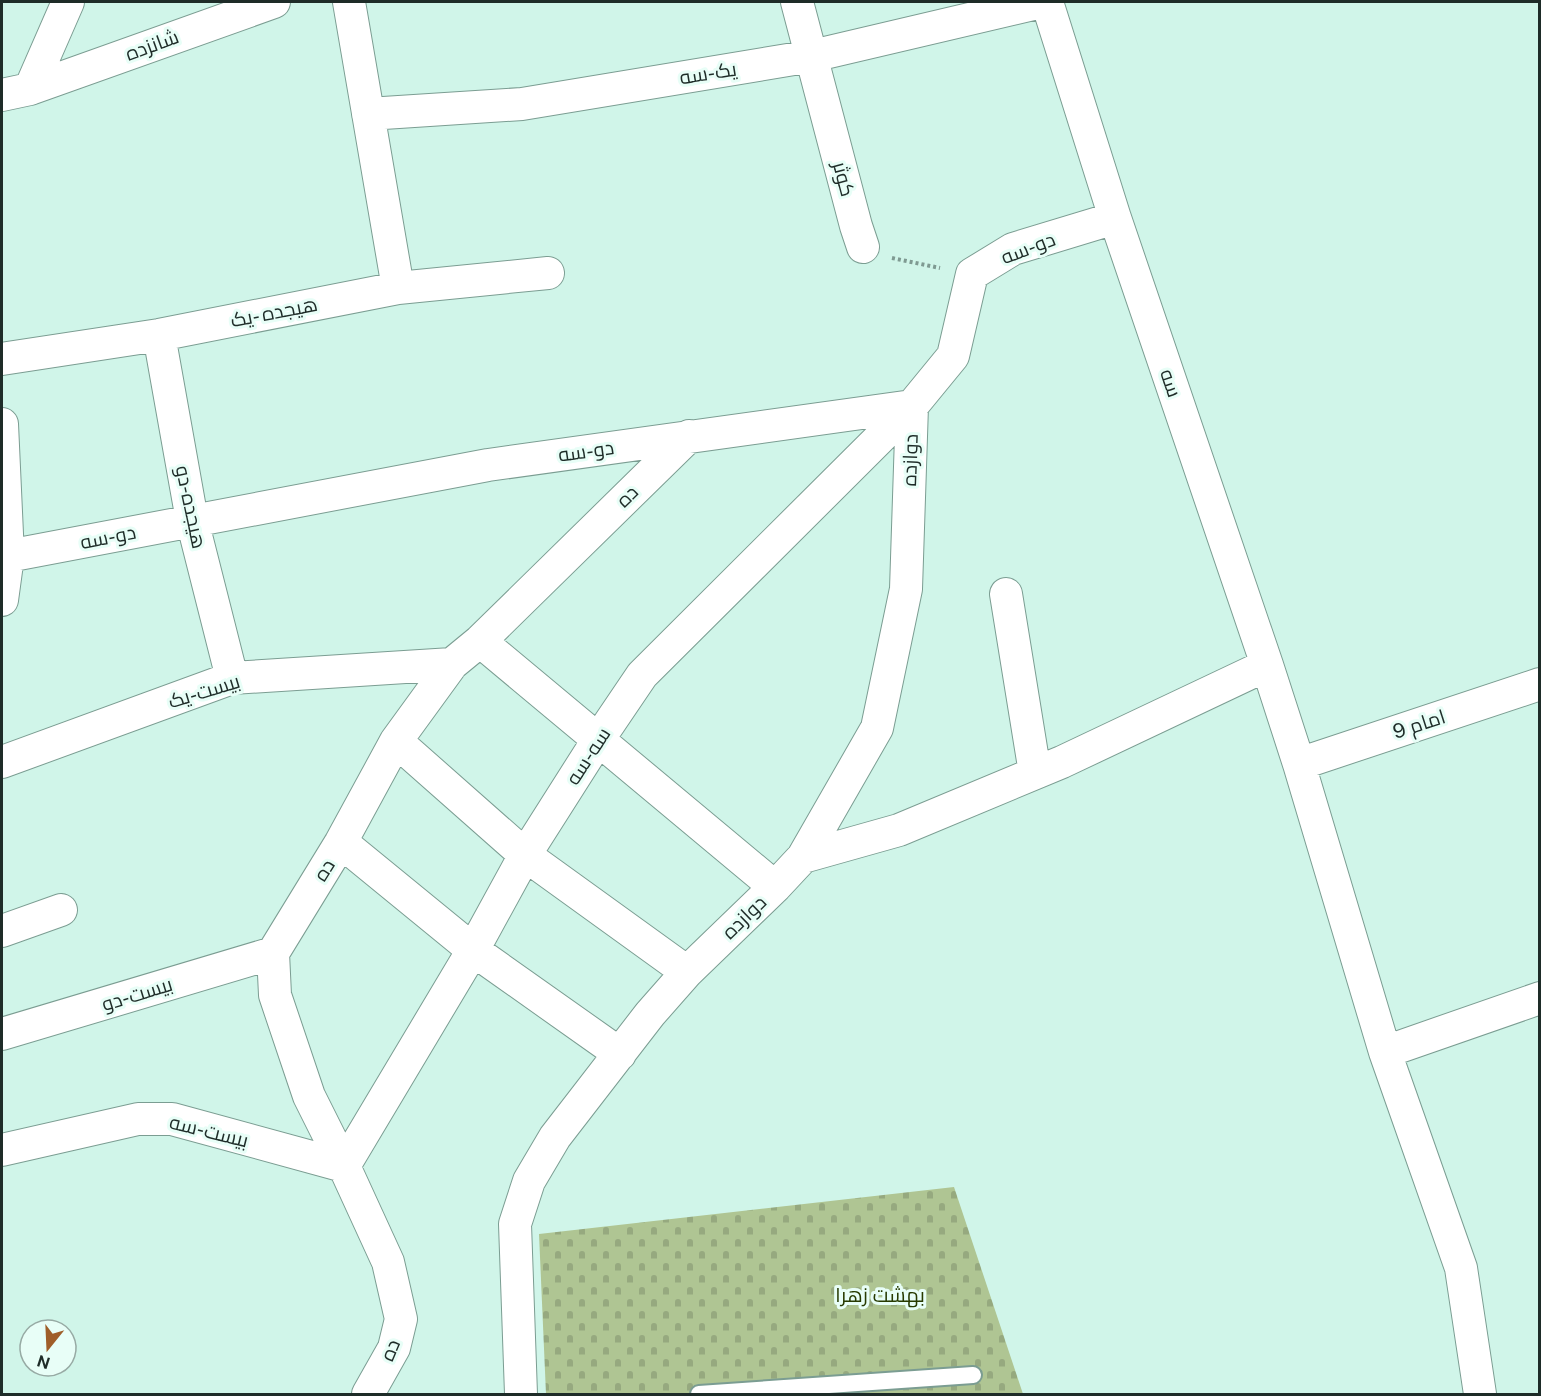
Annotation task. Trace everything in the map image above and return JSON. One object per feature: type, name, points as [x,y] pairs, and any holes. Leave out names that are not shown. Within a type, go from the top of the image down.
[{"type":"street","points":[[16,92],[68,2]]},
{"type":"street","name":"شانزده","points":[[16,92],[274,2]]},
{"type":"street","points":[[349,2],[398,288]]},
{"type":"street","name":"کوثر","points":[[797,2],[863,246]]},
{"type":"street","name":"یک-سه","points":[[368,114],[522,104],[812,56],[1045,2]]},
{"type":"street","name":"سه","points":[[1045,2],[1115,218],[1267,665],[1385,1052],[1461,1268],[1480,1395]]},
{"type":"street","name":"دو-سه","points":[[972,274],[1013,249],[1115,218]]},
{"type":"street","name":"هیجده -یک","points":[[2,359],[159,335],[398,288],[548,273]]},
{"type":"street","points":[[912,406],[953,356],[972,274]]},
{"type":"street","name":"هیجده-دو","points":[[159,335],[192,520],[232,678]]},
{"type":"street","name":"دو-سه","points":[[8,556],[488,465],[912,406]]},
{"type":"street","name":"سه-سه","points":[[344,1166],[473,950],[525,855],[642,675],[912,406]]},
{"type":"street","name":"دوازده","points":[[521,1395],[515,1224],[529,1181],[555,1137],[650,1014],[687,972],[804,857],[877,728],[906,589],[912,406]]},
{"type":"street","name":"ده","points":[[368,1395],[394,1348],[401,1319],[388,1262],[309,1096],[274,995],[273,953],[341,842],[396,741],[452,664],[480,641],[689,436]]},
{"type":"street","points":[[2,439],[8,556],[2,600]]},
{"type":"street","points":[[1006,594],[1035,773]]},
{"type":"street","points":[[480,641],[597,741],[775,887]]},
{"type":"street","name":"بیست-یک","points":[[2,762],[232,678],[452,664]]},
{"type":"street","points":[[804,857],[898,830],[1062,762],[1267,665]]},
{"type":"street","name":"امام 9","points":[[1299,764],[1539,684]]},
{"type":"street","points":[[396,741],[525,855],[687,972]]},
{"type":"street","points":[[341,842],[473,950],[620,1054]]},
{"type":"street","points":[[2,931],[61,910]]},
{"type":"street","name":"بیست-دو","points":[[2,1034],[273,953]]},
{"type":"street","points":[[1385,1052],[1539,998]]},
{"type":"street","name":"بیست-سه","points":[[2,1150],[138,1119],[172,1119],[344,1166]]},
{"type":"lane","points":[[699,1395],[848,1389],[973,1375]]},
{"type":"path","points":[[863,246],[887,257],[972,274]]},
{"type":"green space","name":"بهشت زهرا","points":[[954,1187],[1023,1394],[546,1394],[539,1234]]}]
